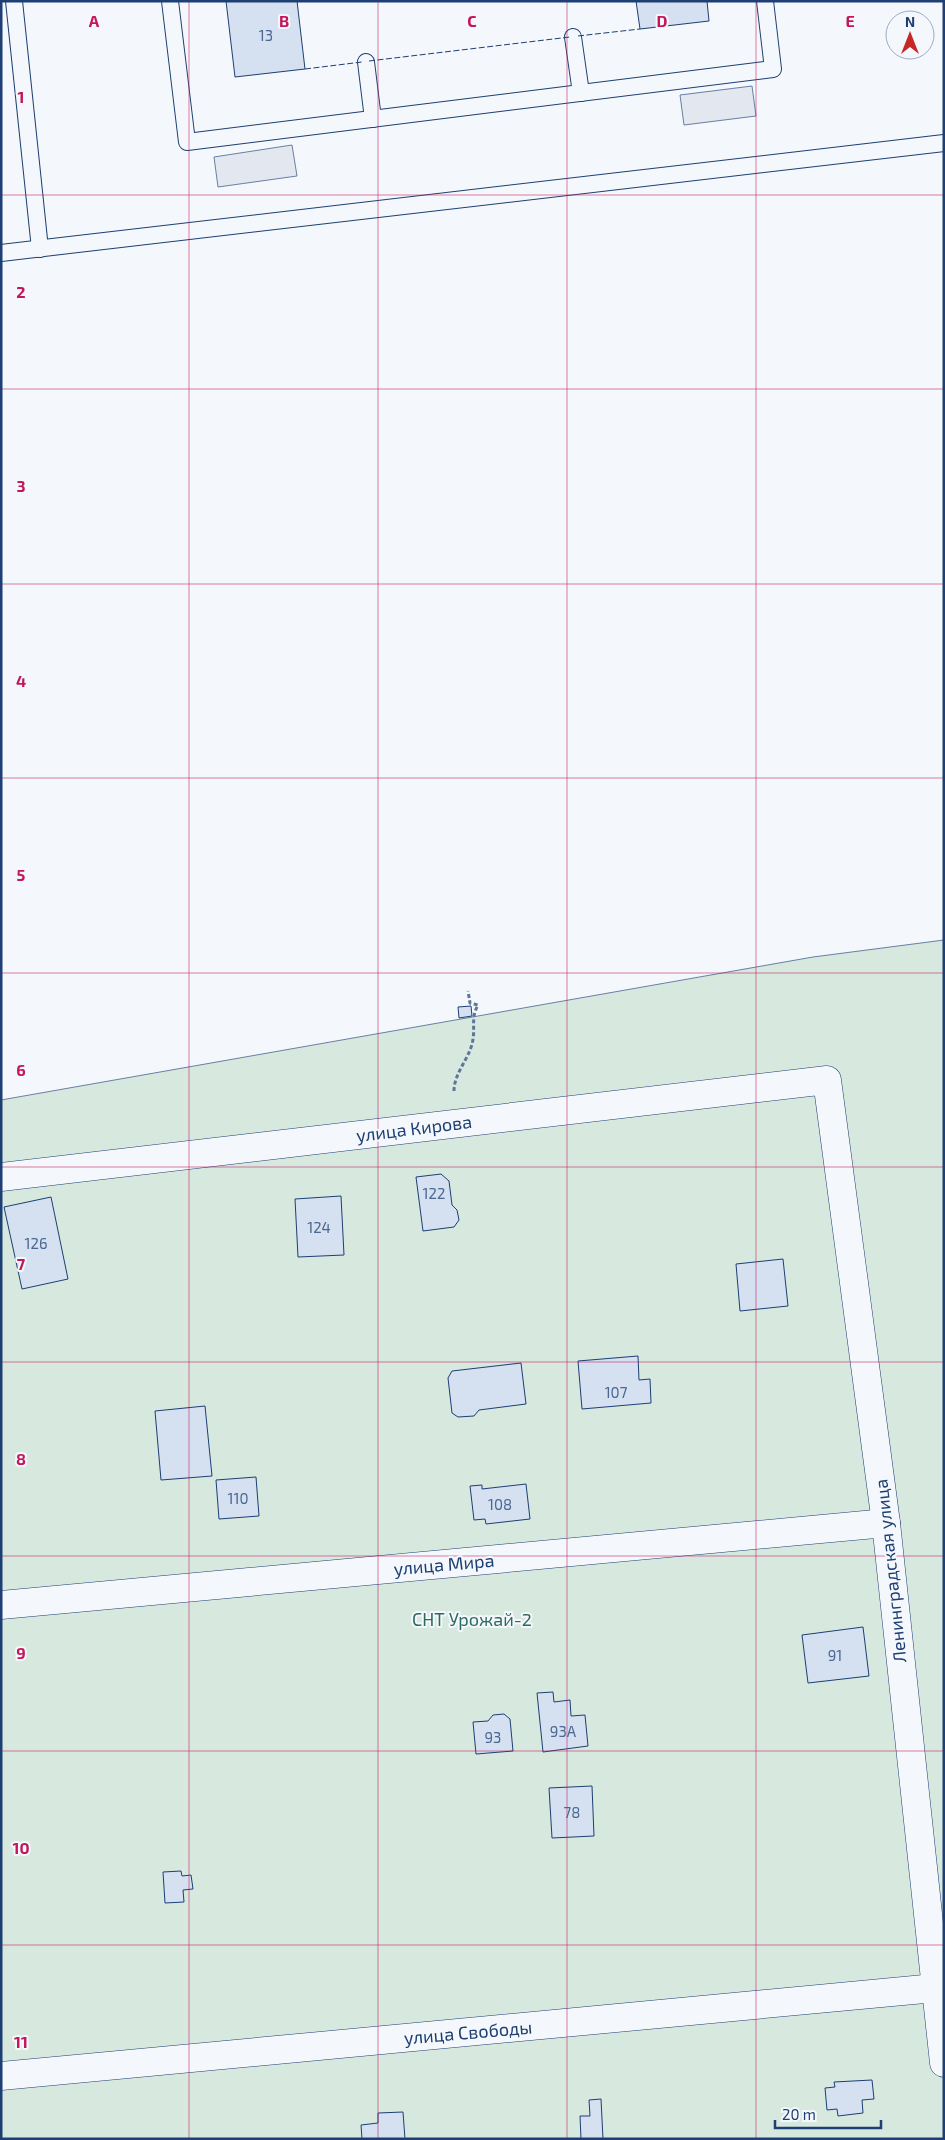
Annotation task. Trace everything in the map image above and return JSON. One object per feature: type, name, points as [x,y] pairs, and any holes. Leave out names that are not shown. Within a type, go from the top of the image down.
[{"type":"street","name":"улица Кирова","points":[[1,1177],[827,1080]]},
{"type":"street","name":"Ленинградская улица","points":[[827,1080],[886,1523],[944,2062]]},
{"type":"street","name":"улица Мира","points":[[1,1605],[886,1523]]},
{"type":"street","name":"улица Свободы","points":[[1,2076],[935,1988]]},
{"type":"lane","points":[[14,1],[40,249]]},
{"type":"lane","points":[[170,1],[187,142],[773,69],[765,1]]},
{"type":"lane","points":[[573,37],[581,93]]},
{"type":"lane","points":[[366,62],[372,119]]},
{"type":"lane","points":[[1,253],[944,143]]},
{"type":"path","points":[[454,1124],[454,1083],[473,1040],[474,1012],[478,1005],[470,1003],[468,991]]},
{"type":"green space","name":"СНТ Урожай-2","points":[[944,940],[944,2139],[1,2139],[1,1100],[813,957]]},
{"type":"shaded area","points":[[752,86],[756,116],[684,125],[680,95]]},
{"type":"shaded area","points":[[292,145],[297,176],[218,187],[214,157]]},
{"type":"building","points":[[226,1],[297,1],[305,69],[235,77]]},
{"type":"building","points":[[636,1],[707,1],[709,21],[640,29]]},
{"type":"building","points":[[471,1006],[472,1016],[459,1018],[458,1007]]},
{"type":"building","points":[[441,1174],[449,1181],[452,1205],[457,1210],[459,1220],[454,1227],[423,1231],[416,1177]]},
{"type":"building","points":[[341,1196],[344,1255],[298,1257],[295,1199]]},
{"type":"building","points":[[51,1197],[68,1279],[22,1289],[4,1207]]},
{"type":"building","points":[[783,1259],[788,1306],[740,1311],[736,1264]]},
{"type":"building","points":[[638,1356],[639,1380],[650,1379],[651,1403],[582,1409],[578,1361]]},
{"type":"building","points":[[521,1363],[526,1404],[479,1410],[474,1416],[458,1417],[452,1413],[448,1378],[452,1371]]},
{"type":"building","points":[[205,1406],[212,1476],[161,1480],[155,1411]]},
{"type":"building","points":[[256,1477],[259,1516],[219,1519],[216,1480]]},
{"type":"building","points":[[526,1484],[530,1519],[486,1524],[485,1519],[474,1520],[470,1486],[482,1485],[482,1489]]},
{"type":"building","points":[[863,1627],[869,1676],[808,1683],[802,1635]]},
{"type":"building","points":[[553,1692],[554,1702],[570,1700],[571,1716],[585,1715],[588,1746],[543,1752],[537,1693]]},
{"type":"building","points":[[504,1714],[510,1719],[513,1751],[476,1754],[473,1722],[488,1721],[493,1715]]},
{"type":"building","points":[[592,1786],[594,1836],[552,1838],[549,1788]]},
{"type":"building","points":[[181,1871],[182,1876],[191,1875],[193,1889],[183,1890],[184,1902],[165,1903],[163,1872]]},
{"type":"building","points":[[872,2080],[874,2099],[862,2100],[863,2113],[838,2116],[837,2109],[827,2110],[825,2088],[835,2087],[834,2082]]},
{"type":"building","points":[[601,2099],[603,2139],[581,2139],[580,2116],[590,2116],[589,2100]]},
{"type":"building","points":[[403,2112],[405,2139],[362,2139],[361,2125],[378,2123],[378,2113]]},
{"type":"fence","points":[[578,36],[640,29]]},
{"type":"fence","points":[[369,61],[570,37]]},
{"type":"fence","points":[[305,69],[362,62]]}]
